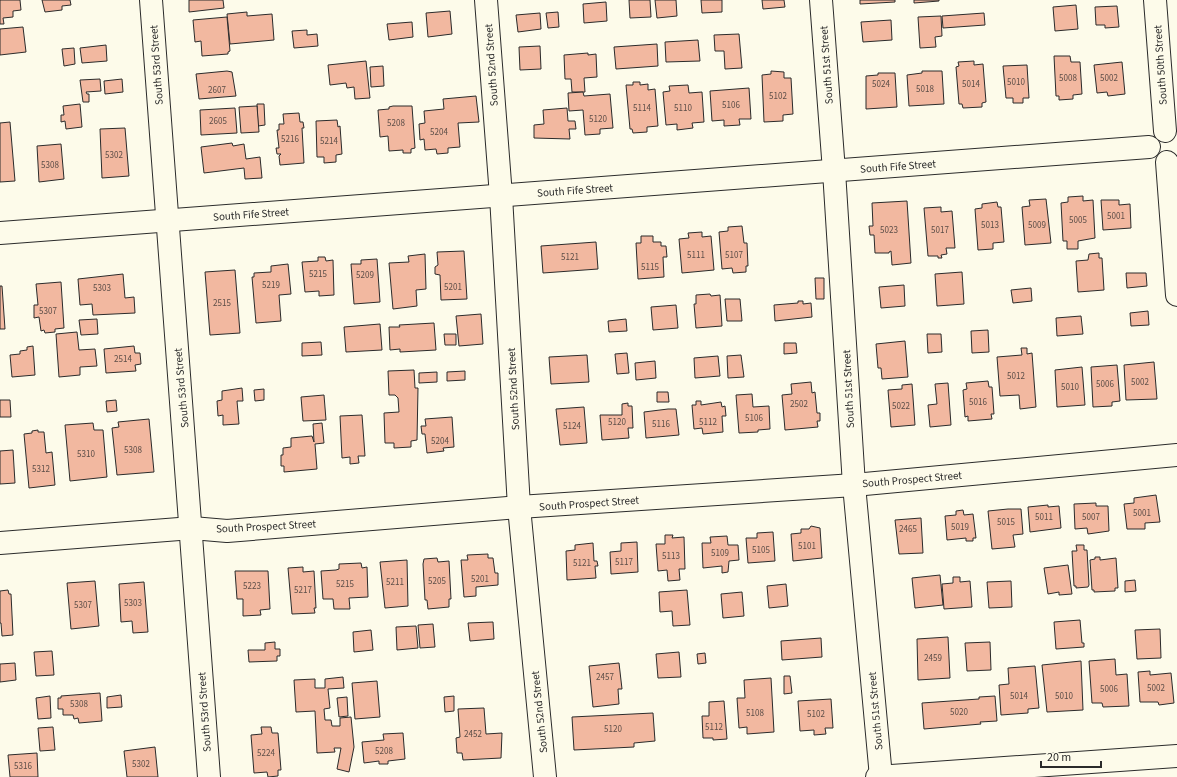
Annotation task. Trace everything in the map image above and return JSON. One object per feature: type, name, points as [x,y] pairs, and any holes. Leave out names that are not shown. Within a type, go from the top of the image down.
[{"type":"street","name":"South 53rd Street","points":[[151,0],[192,528],[209,777]]},
{"type":"street","name":"South 52nd Street","points":[[486,0],[501,196],[519,507],[545,777]]},
{"type":"street","name":"South 51st Street","points":[[821,0],[834,171],[854,484],[881,777]]},
{"type":"street","name":"South 50th Street","points":[[1155,0],[1171,134]]},
{"type":"street","points":[[1171,134],[1155,134],[1149,142],[1149,147],[1153,157],[1157,160],[1172,158],[1177,295]]},
{"type":"street","name":"South Fife Street","points":[[0,233],[1149,147]]},
{"type":"street","name":"South Prospect Street","points":[[0,543],[192,528],[227,531],[519,507],[854,484],[1177,455]]},
{"type":"street","points":[[877,777],[1177,756]]},
{"type":"building","points":[[0,0],[20,0],[21,10],[13,11],[13,17],[3,18],[4,24],[0,24]]},
{"type":"building","points":[[42,0],[70,0],[71,5],[62,6],[62,10],[45,12]]},
{"type":"building","points":[[189,0],[223,0],[224,8],[189,12]]},
{"type":"building","points":[[629,0],[650,0],[651,17],[630,18]]},
{"type":"building","points":[[655,0],[676,0],[677,16],[657,18]]},
{"type":"building","points":[[701,0],[722,0],[722,12],[702,13]]},
{"type":"building","points":[[762,0],[784,0],[785,7],[763,9]]},
{"type":"building","points":[[860,0],[895,0],[895,2],[860,4]]},
{"type":"building","points":[[914,0],[939,0],[939,1],[914,3]]},
{"type":"building","points":[[606,2],[607,21],[584,23],[583,4]]},
{"type":"building","points":[[1076,5],[1078,29],[1055,31],[1053,7]]},
{"type":"building","points":[[1117,6],[1119,27],[1105,28],[1105,25],[1096,25],[1095,7]]},
{"type":"building","points":[[450,11],[452,34],[428,37],[426,13]]},
{"type":"building","points":[[247,12],[247,16],[272,14],[274,40],[230,44],[227,14]]},
{"type":"building","points":[[558,12],[559,27],[548,28],[546,13]]},
{"type":"building","points":[[540,13],[541,29],[518,32],[516,15]]},
{"type":"building","points":[[984,13],[985,25],[943,28],[942,16]]},
{"type":"building","points":[[941,16],[942,36],[935,37],[936,47],[920,48],[918,17]]},
{"type":"building","points":[[227,17],[230,51],[228,54],[202,56],[201,41],[195,42],[193,20]]},
{"type":"building","points":[[891,20],[892,40],[863,42],[861,22]]},
{"type":"building","points":[[412,22],[413,37],[389,40],[387,24]]},
{"type":"building","points":[[23,27],[26,52],[0,55],[0,29]]},
{"type":"building","points":[[307,30],[307,35],[317,34],[318,46],[294,48],[292,31]]},
{"type":"building","points":[[739,34],[742,68],[725,69],[724,51],[715,51],[714,35]]},
{"type":"building","points":[[698,40],[700,61],[666,62],[665,42]]},
{"type":"building","points":[[657,44],[658,66],[616,69],[614,47]]},
{"type":"building","points":[[106,45],[107,61],[82,63],[80,48]]},
{"type":"building","points":[[540,46],[541,69],[520,70],[519,47]]},
{"type":"building","points":[[74,48],[75,64],[64,66],[62,49]]},
{"type":"building","points":[[588,53],[588,55],[596,54],[597,77],[584,78],[585,92],[572,92],[571,79],[565,79],[564,55]]},
{"type":"building","points":[[1054,56],[1070,56],[1071,62],[1080,62],[1082,94],[1073,95],[1073,99],[1059,100],[1059,96],[1056,96]]},
{"type":"building","points":[[366,61],[370,98],[355,99],[354,87],[347,88],[346,83],[330,85],[328,65]]},
{"type":"building","points":[[974,61],[974,65],[983,64],[986,102],[982,103],[982,107],[963,108],[962,104],[959,104],[956,67],[959,66],[958,62]]},
{"type":"building","points":[[1122,62],[1125,94],[1108,96],[1107,92],[1097,93],[1094,65]]},
{"type":"building","points":[[1027,65],[1029,98],[1023,98],[1023,103],[1013,103],[1013,98],[1006,98],[1003,66]]},
{"type":"building","points":[[383,66],[384,86],[371,87],[370,67]]},
{"type":"building","points":[[227,71],[232,72],[236,96],[199,99],[196,74]]},
{"type":"building","points":[[771,71],[784,72],[784,78],[791,78],[793,114],[783,115],[783,121],[764,122],[762,75],[771,74]]},
{"type":"building","points":[[922,71],[942,71],[944,104],[909,106],[907,75],[922,73]]},
{"type":"building","points":[[878,73],[895,73],[897,107],[866,109],[866,76],[878,75]]},
{"type":"building","points":[[100,79],[101,91],[86,92],[89,94],[89,102],[83,102],[80,80]]},
{"type":"building","points":[[122,79],[123,92],[105,94],[104,81]]},
{"type":"building","points":[[633,82],[640,82],[640,85],[648,84],[648,90],[655,89],[658,126],[647,127],[647,132],[633,133],[632,129],[630,129],[626,85],[633,85]]},
{"type":"building","points":[[688,85],[689,93],[702,92],[704,122],[692,123],[693,128],[677,130],[677,124],[666,125],[663,92],[670,91],[669,86]]},
{"type":"building","points":[[749,88],[751,119],[739,119],[740,125],[724,126],[724,120],[712,121],[710,91]]},
{"type":"building","points":[[583,92],[584,96],[610,94],[613,128],[600,129],[600,134],[585,135],[583,110],[569,111],[568,93]]},
{"type":"building","points":[[476,96],[479,122],[458,123],[460,147],[448,148],[448,153],[437,154],[436,149],[425,150],[424,139],[420,140],[419,124],[425,123],[424,111],[444,109],[443,99]]},
{"type":"building","points":[[80,104],[82,127],[66,129],[65,121],[61,122],[61,115],[64,115],[63,106]]},
{"type":"building","points":[[257,104],[264,104],[265,125],[258,126]]},
{"type":"building","points":[[257,106],[259,132],[241,133],[239,107]]},
{"type":"building","points":[[412,106],[415,148],[411,149],[411,153],[403,153],[403,150],[389,151],[388,136],[380,137],[378,110],[389,109],[389,107]]},
{"type":"building","points":[[235,108],[237,133],[201,135],[200,110]]},
{"type":"building","points":[[567,108],[568,121],[575,121],[576,129],[569,129],[570,139],[534,138],[534,125],[544,124],[543,110]]},
{"type":"building","points":[[299,113],[300,122],[303,122],[304,128],[302,128],[304,163],[280,165],[279,156],[281,154],[277,154],[276,148],[279,148],[277,130],[279,130],[279,124],[284,124],[283,114]]},
{"type":"building","points":[[337,120],[338,127],[340,126],[342,154],[336,155],[336,162],[324,163],[324,157],[317,157],[316,121]]},
{"type":"building","points":[[10,122],[15,181],[0,182],[0,123]]},
{"type":"building","points":[[125,128],[129,176],[102,178],[100,129]]},
{"type":"building","points":[[232,143],[233,146],[244,144],[246,159],[260,157],[262,178],[245,179],[244,168],[204,173],[201,147]]},
{"type":"building","points":[[61,144],[64,179],[39,182],[37,146]]},
{"type":"building","points":[[1083,196],[1083,201],[1093,200],[1095,238],[1078,241],[1078,249],[1067,249],[1067,241],[1063,241],[1061,203],[1068,202],[1068,197]]},
{"type":"building","points":[[1046,199],[1051,243],[1025,245],[1022,207],[1030,206],[1029,200]]},
{"type":"building","points":[[1101,200],[1119,200],[1119,205],[1130,204],[1131,228],[1103,230]]},
{"type":"building","points":[[907,201],[911,263],[892,265],[891,251],[889,253],[875,253],[874,235],[870,235],[869,226],[873,226],[872,203]]},
{"type":"building","points":[[997,202],[998,207],[1001,207],[1004,242],[993,243],[993,249],[978,250],[975,209],[982,208],[982,204]]},
{"type":"building","points":[[941,207],[941,212],[952,211],[955,248],[946,248],[947,254],[941,255],[942,258],[938,258],[938,256],[928,256],[924,208]]},
{"type":"building","points":[[742,226],[744,243],[747,243],[748,266],[746,266],[746,272],[733,273],[732,268],[722,269],[719,232],[728,231],[728,227]]},
{"type":"building","points":[[702,232],[702,237],[711,236],[714,270],[682,273],[679,239],[689,238],[688,233]]},
{"type":"building","points":[[641,236],[653,236],[653,242],[661,242],[661,246],[666,246],[667,257],[663,257],[664,277],[638,279],[636,243],[641,243]]},
{"type":"building","points":[[596,242],[598,269],[543,273],[541,246]]},
{"type":"building","points":[[464,251],[467,299],[441,300],[440,275],[435,274],[435,267],[438,265],[437,252]]},
{"type":"building","points":[[1099,253],[1099,258],[1102,258],[1104,290],[1078,292],[1076,261],[1088,260],[1089,254]]},
{"type":"building","points":[[425,254],[426,289],[416,290],[417,306],[393,309],[389,263],[409,262],[408,256]]},
{"type":"building","points":[[318,257],[325,257],[326,261],[333,260],[334,295],[319,296],[319,291],[305,292],[302,262],[318,261]]},
{"type":"building","points":[[377,259],[380,302],[354,304],[351,264],[361,264],[361,260]]},
{"type":"building","points":[[288,264],[291,294],[279,295],[281,321],[256,323],[252,277],[254,277],[254,273],[271,272],[271,266]]},
{"type":"building","points":[[235,270],[240,333],[210,335],[205,272]]},
{"type":"building","points":[[962,272],[964,304],[937,306],[935,274]]},
{"type":"building","points":[[1126,273],[1146,273],[1147,286],[1127,288]]},
{"type":"building","points":[[123,274],[125,298],[134,297],[135,313],[93,315],[92,304],[80,305],[78,279]]},
{"type":"building","points":[[815,278],[824,278],[824,299],[816,299]]},
{"type":"building","points":[[61,282],[64,328],[55,329],[55,332],[45,333],[44,330],[41,331],[39,317],[34,318],[34,305],[38,305],[36,284]]},
{"type":"building","points":[[904,285],[905,306],[881,308],[879,287]]},
{"type":"building","points":[[0,286],[2,286],[5,329],[0,329]]},
{"type":"building","points":[[1031,288],[1032,301],[1013,303],[1011,290]]},
{"type":"building","points":[[710,294],[711,296],[720,295],[722,326],[696,328],[694,304],[696,304],[696,295]]},
{"type":"building","points":[[725,299],[740,299],[742,321],[727,321]]},
{"type":"building","points":[[798,301],[803,301],[803,304],[811,303],[812,317],[775,321],[774,305],[798,303]]},
{"type":"building","points":[[676,305],[678,328],[653,330],[651,307]]},
{"type":"building","points":[[1148,311],[1149,325],[1131,326],[1130,313]]},
{"type":"building","points":[[481,314],[483,344],[459,346],[456,316]]},
{"type":"building","points":[[1081,316],[1083,334],[1057,336],[1056,318]]},
{"type":"building","points":[[97,319],[98,334],[81,335],[79,320]]},
{"type":"building","points":[[626,319],[627,331],[609,332],[608,321]]},
{"type":"building","points":[[434,323],[436,350],[400,352],[400,349],[390,350],[389,327]]},
{"type":"building","points":[[380,324],[382,350],[346,352],[344,327]]},
{"type":"building","points":[[988,330],[989,352],[972,353],[971,331]]},
{"type":"building","points":[[77,332],[79,350],[95,349],[97,366],[80,367],[80,375],[59,377],[56,334]]},
{"type":"building","points":[[444,334],[456,334],[456,345],[445,345]]},
{"type":"building","points":[[927,334],[941,334],[942,352],[928,353]]},
{"type":"building","points":[[905,341],[908,377],[882,379],[881,368],[878,368],[876,344]]},
{"type":"building","points":[[321,342],[322,355],[302,356],[302,343]]},
{"type":"building","points":[[784,343],[796,343],[797,353],[784,354]]},
{"type":"building","points":[[33,346],[35,375],[12,377],[10,355],[20,354],[20,351],[27,350],[27,347]]},
{"type":"building","points":[[134,346],[135,353],[140,353],[141,364],[135,365],[136,371],[106,373],[104,349]]},
{"type":"building","points":[[1021,348],[1027,348],[1027,354],[1032,353],[1036,407],[1020,409],[1019,395],[1000,396],[997,357],[1022,355]]},
{"type":"building","points":[[627,353],[629,373],[617,374],[615,354]]},
{"type":"building","points":[[587,355],[589,382],[551,384],[549,357]]},
{"type":"building","points":[[741,355],[744,377],[728,378],[727,356]]},
{"type":"building","points":[[718,356],[720,376],[695,378],[694,358]]},
{"type":"building","points":[[655,361],[656,378],[636,380],[635,363]]},
{"type":"building","points":[[1154,362],[1157,399],[1126,400],[1124,365]]},
{"type":"building","points":[[1117,365],[1120,401],[1112,402],[1112,406],[1093,407],[1091,367]]},
{"type":"building","points":[[1082,367],[1085,405],[1057,407],[1055,370]]},
{"type":"building","points":[[414,370],[415,388],[418,388],[417,440],[411,441],[411,447],[394,448],[394,443],[385,443],[384,413],[399,412],[398,398],[395,395],[389,395],[388,371]]},
{"type":"building","points":[[465,371],[465,380],[447,381],[447,372]]},
{"type":"building","points":[[437,372],[437,382],[419,383],[419,373]]},
{"type":"building","points":[[988,381],[989,387],[992,387],[994,414],[991,414],[992,419],[968,421],[968,416],[965,417],[963,390],[967,389],[966,383]]},
{"type":"building","points":[[811,382],[812,393],[815,392],[817,413],[820,413],[820,421],[817,421],[818,427],[785,430],[782,395],[792,394],[791,384]]},
{"type":"building","points":[[948,383],[951,425],[930,427],[928,405],[937,404],[935,384]]},
{"type":"building","points":[[912,384],[915,425],[891,427],[888,390],[902,389],[902,385]]},
{"type":"building","points":[[242,388],[243,401],[237,401],[239,424],[223,425],[223,415],[218,416],[217,401],[222,400],[222,391]]},
{"type":"building","points":[[264,389],[264,400],[255,401],[254,390]]},
{"type":"building","points":[[657,392],[668,392],[669,402],[657,402]]},
{"type":"building","points":[[752,394],[753,407],[769,406],[770,429],[758,430],[758,432],[739,433],[736,395]]},
{"type":"building","points":[[324,395],[326,420],[303,421],[301,397]]},
{"type":"building","points":[[0,400],[10,400],[11,417],[0,417]]},
{"type":"building","points":[[116,400],[117,411],[107,412],[106,401]]},
{"type":"building","points":[[696,401],[701,401],[701,405],[721,402],[722,407],[725,406],[726,416],[722,416],[723,432],[703,434],[702,428],[694,429],[692,405],[696,405]]},
{"type":"building","points":[[628,403],[628,406],[632,406],[633,428],[628,428],[629,438],[602,440],[600,415],[622,415],[622,404]]},
{"type":"building","points":[[584,407],[587,443],[560,445],[556,409]]},
{"type":"building","points":[[676,409],[679,435],[646,438],[644,412]]},
{"type":"building","points":[[362,415],[365,456],[358,456],[359,463],[350,464],[350,457],[342,458],[340,416]]},
{"type":"building","points":[[452,417],[454,447],[443,448],[444,451],[427,453],[425,434],[422,434],[421,426],[426,426],[425,419]]},
{"type":"building","points":[[149,419],[154,472],[117,475],[112,428],[119,427],[118,422]]},
{"type":"building","points":[[93,423],[94,430],[103,430],[107,477],[70,481],[65,425]]},
{"type":"building","points":[[322,423],[324,443],[315,444],[317,469],[284,472],[284,466],[281,466],[281,455],[283,455],[283,448],[291,447],[291,438],[312,436],[314,442],[313,424]]},
{"type":"building","points":[[38,430],[38,432],[44,432],[46,453],[52,452],[55,485],[29,488],[24,434],[32,433],[32,431]]},
{"type":"building","points":[[13,450],[15,483],[0,484],[0,451]]},
{"type":"building","points":[[1156,495],[1160,522],[1145,523],[1145,529],[1127,529],[1124,504],[1134,503],[1134,498]]},
{"type":"building","points":[[1096,503],[1096,506],[1108,506],[1109,531],[1088,534],[1087,528],[1075,529],[1074,504]]},
{"type":"building","points":[[1048,505],[1048,507],[1059,506],[1061,528],[1030,532],[1028,507]]},
{"type":"building","points":[[1021,509],[1023,534],[1013,535],[1015,547],[992,549],[988,511]]},
{"type":"building","points":[[963,510],[964,515],[973,514],[976,538],[973,538],[973,541],[966,541],[966,538],[947,540],[945,516],[956,515],[956,511]]},
{"type":"building","points":[[921,518],[923,553],[899,554],[895,520]]},
{"type":"building","points":[[811,526],[820,528],[822,558],[793,561],[791,534],[801,533],[801,529],[809,529]]},
{"type":"building","points":[[773,532],[775,561],[748,563],[746,538],[757,538],[757,533]]},
{"type":"building","points":[[665,535],[673,535],[672,538],[684,537],[685,569],[679,569],[680,580],[668,581],[667,570],[658,571],[656,544],[665,544]]},
{"type":"building","points":[[727,536],[728,545],[738,545],[739,560],[729,561],[728,572],[722,573],[722,566],[703,568],[702,543],[711,543],[710,537]]},
{"type":"building","points":[[637,542],[638,572],[611,574],[610,552],[621,551],[621,543]]},
{"type":"building","points":[[593,543],[594,561],[597,561],[598,566],[595,566],[596,578],[567,580],[566,551],[575,550],[575,545]]},
{"type":"building","points":[[1076,545],[1084,545],[1084,550],[1087,550],[1088,587],[1076,588],[1076,586],[1074,586],[1072,551],[1077,551]]},
{"type":"building","points":[[488,554],[488,558],[493,558],[495,573],[498,573],[498,585],[476,587],[476,596],[464,597],[461,560],[468,560],[467,555]]},
{"type":"building","points":[[1095,557],[1100,557],[1100,560],[1116,558],[1118,588],[1115,588],[1115,591],[1094,592],[1094,590],[1092,590],[1090,560],[1095,559]]},
{"type":"building","points":[[437,558],[438,562],[449,561],[451,599],[449,599],[449,607],[428,609],[427,600],[425,600],[423,564],[424,559]]},
{"type":"building","points":[[407,560],[408,606],[385,608],[380,562]]},
{"type":"building","points":[[361,563],[362,568],[367,567],[368,597],[349,598],[350,609],[334,609],[333,599],[323,599],[321,571],[339,569],[339,564]]},
{"type":"building","points":[[1068,565],[1072,594],[1059,595],[1059,592],[1048,594],[1044,568]]},
{"type":"building","points":[[303,567],[303,572],[314,571],[315,613],[292,614],[288,568]]},
{"type":"building","points":[[235,571],[268,571],[270,609],[260,610],[261,615],[243,616],[243,599],[237,599]]},
{"type":"building","points":[[940,575],[943,605],[915,608],[912,578]]},
{"type":"building","points":[[953,577],[960,577],[960,582],[970,581],[972,607],[944,609],[942,584],[953,583]]},
{"type":"building","points":[[1135,580],[1136,591],[1125,592],[1125,581]]},
{"type":"building","points":[[95,581],[99,626],[71,629],[67,583]]},
{"type":"building","points":[[1011,581],[1012,607],[989,608],[987,582]]},
{"type":"building","points":[[144,582],[148,632],[133,633],[132,621],[121,622],[119,584]]},
{"type":"building","points":[[786,584],[788,606],[769,608],[767,586]]},
{"type":"building","points":[[8,590],[9,594],[11,594],[13,635],[2,636],[0,623],[0,591]]},
{"type":"building","points":[[687,590],[690,625],[673,626],[672,611],[660,612],[659,592]]},
{"type":"building","points":[[742,592],[744,616],[723,618],[721,594]]},
{"type":"building","points":[[1080,620],[1082,643],[1084,643],[1084,647],[1056,649],[1054,622]]},
{"type":"building","points":[[493,622],[494,639],[470,641],[468,623]]},
{"type":"building","points":[[433,624],[435,647],[420,648],[418,625]]},
{"type":"building","points":[[416,626],[418,648],[397,650],[396,627]]},
{"type":"building","points":[[1160,629],[1161,658],[1137,659],[1135,630]]},
{"type":"building","points":[[371,630],[373,650],[354,652],[353,632]]},
{"type":"building","points":[[948,637],[950,678],[918,680],[917,639]]},
{"type":"building","points":[[821,638],[822,657],[782,660],[781,641]]},
{"type":"building","points":[[275,642],[275,649],[280,649],[280,656],[277,656],[277,661],[249,662],[248,650],[265,650],[265,643]]},
{"type":"building","points":[[990,642],[991,670],[967,671],[965,643]]},
{"type":"building","points":[[52,651],[54,675],[36,676],[34,652]]},
{"type":"building","points":[[679,652],[681,677],[658,678],[656,654]]},
{"type":"building","points":[[705,653],[706,663],[698,664],[697,654]]},
{"type":"building","points":[[1115,659],[1116,675],[1127,674],[1129,706],[1103,707],[1102,703],[1092,703],[1089,661]]},
{"type":"building","points":[[1081,661],[1083,710],[1047,712],[1042,665]]},
{"type":"building","points":[[15,663],[16,680],[0,682],[0,664]]},
{"type":"building","points":[[619,663],[622,689],[618,689],[619,704],[593,707],[589,666]]},
{"type":"building","points":[[1035,666],[1039,708],[1028,709],[1028,713],[1001,715],[999,685],[1009,684],[1008,668]]},
{"type":"building","points":[[1150,671],[1150,675],[1171,673],[1174,703],[1159,705],[1158,702],[1140,702],[1138,672]]},
{"type":"building","points":[[784,676],[790,676],[792,693],[784,694]]},
{"type":"building","points":[[343,677],[344,688],[328,689],[330,708],[324,709],[325,720],[331,720],[332,726],[340,726],[340,718],[351,717],[354,747],[349,772],[337,769],[341,748],[334,748],[335,752],[317,753],[315,711],[296,712],[294,680],[315,679],[315,688],[325,688],[325,679]]},
{"type":"building","points":[[771,678],[774,732],[747,734],[747,727],[739,728],[737,698],[745,698],[744,680]]},
{"type":"building","points":[[377,681],[380,717],[355,719],[352,683]]},
{"type":"building","points":[[100,693],[102,721],[79,723],[78,718],[74,719],[73,715],[63,715],[63,709],[58,709],[58,698],[61,698],[61,696]]},
{"type":"building","points":[[121,695],[122,707],[107,708],[107,697]]},
{"type":"building","points":[[50,696],[51,718],[38,719],[36,698]]},
{"type":"building","points":[[454,696],[454,711],[445,712],[444,697]]},
{"type":"building","points":[[995,696],[997,721],[980,722],[981,724],[924,729],[922,703],[979,699],[979,697]]},
{"type":"building","points":[[347,697],[348,716],[339,717],[337,698]]},
{"type":"building","points":[[831,699],[833,728],[825,728],[826,734],[814,735],[814,730],[800,731],[798,701]]},
{"type":"building","points":[[724,701],[727,739],[713,740],[713,738],[703,738],[702,716],[709,716],[709,702]]},
{"type":"building","points":[[484,708],[486,734],[502,733],[501,758],[463,760],[462,753],[457,753],[456,738],[460,737],[458,709]]},
{"type":"building","points":[[653,713],[655,741],[634,743],[634,747],[574,750],[572,717]]},
{"type":"building","points":[[53,727],[55,750],[40,751],[38,728]]},
{"type":"building","points":[[261,727],[271,727],[272,733],[278,733],[281,770],[278,770],[278,776],[268,777],[267,772],[254,773],[251,735],[262,734]]},
{"type":"building","points":[[403,733],[405,759],[388,761],[388,764],[379,764],[379,761],[364,763],[362,742],[384,740],[383,734]]},
{"type":"building","points":[[155,747],[158,777],[127,777],[124,751]]},
{"type":"building","points":[[37,753],[38,777],[10,777],[8,755]]}]
